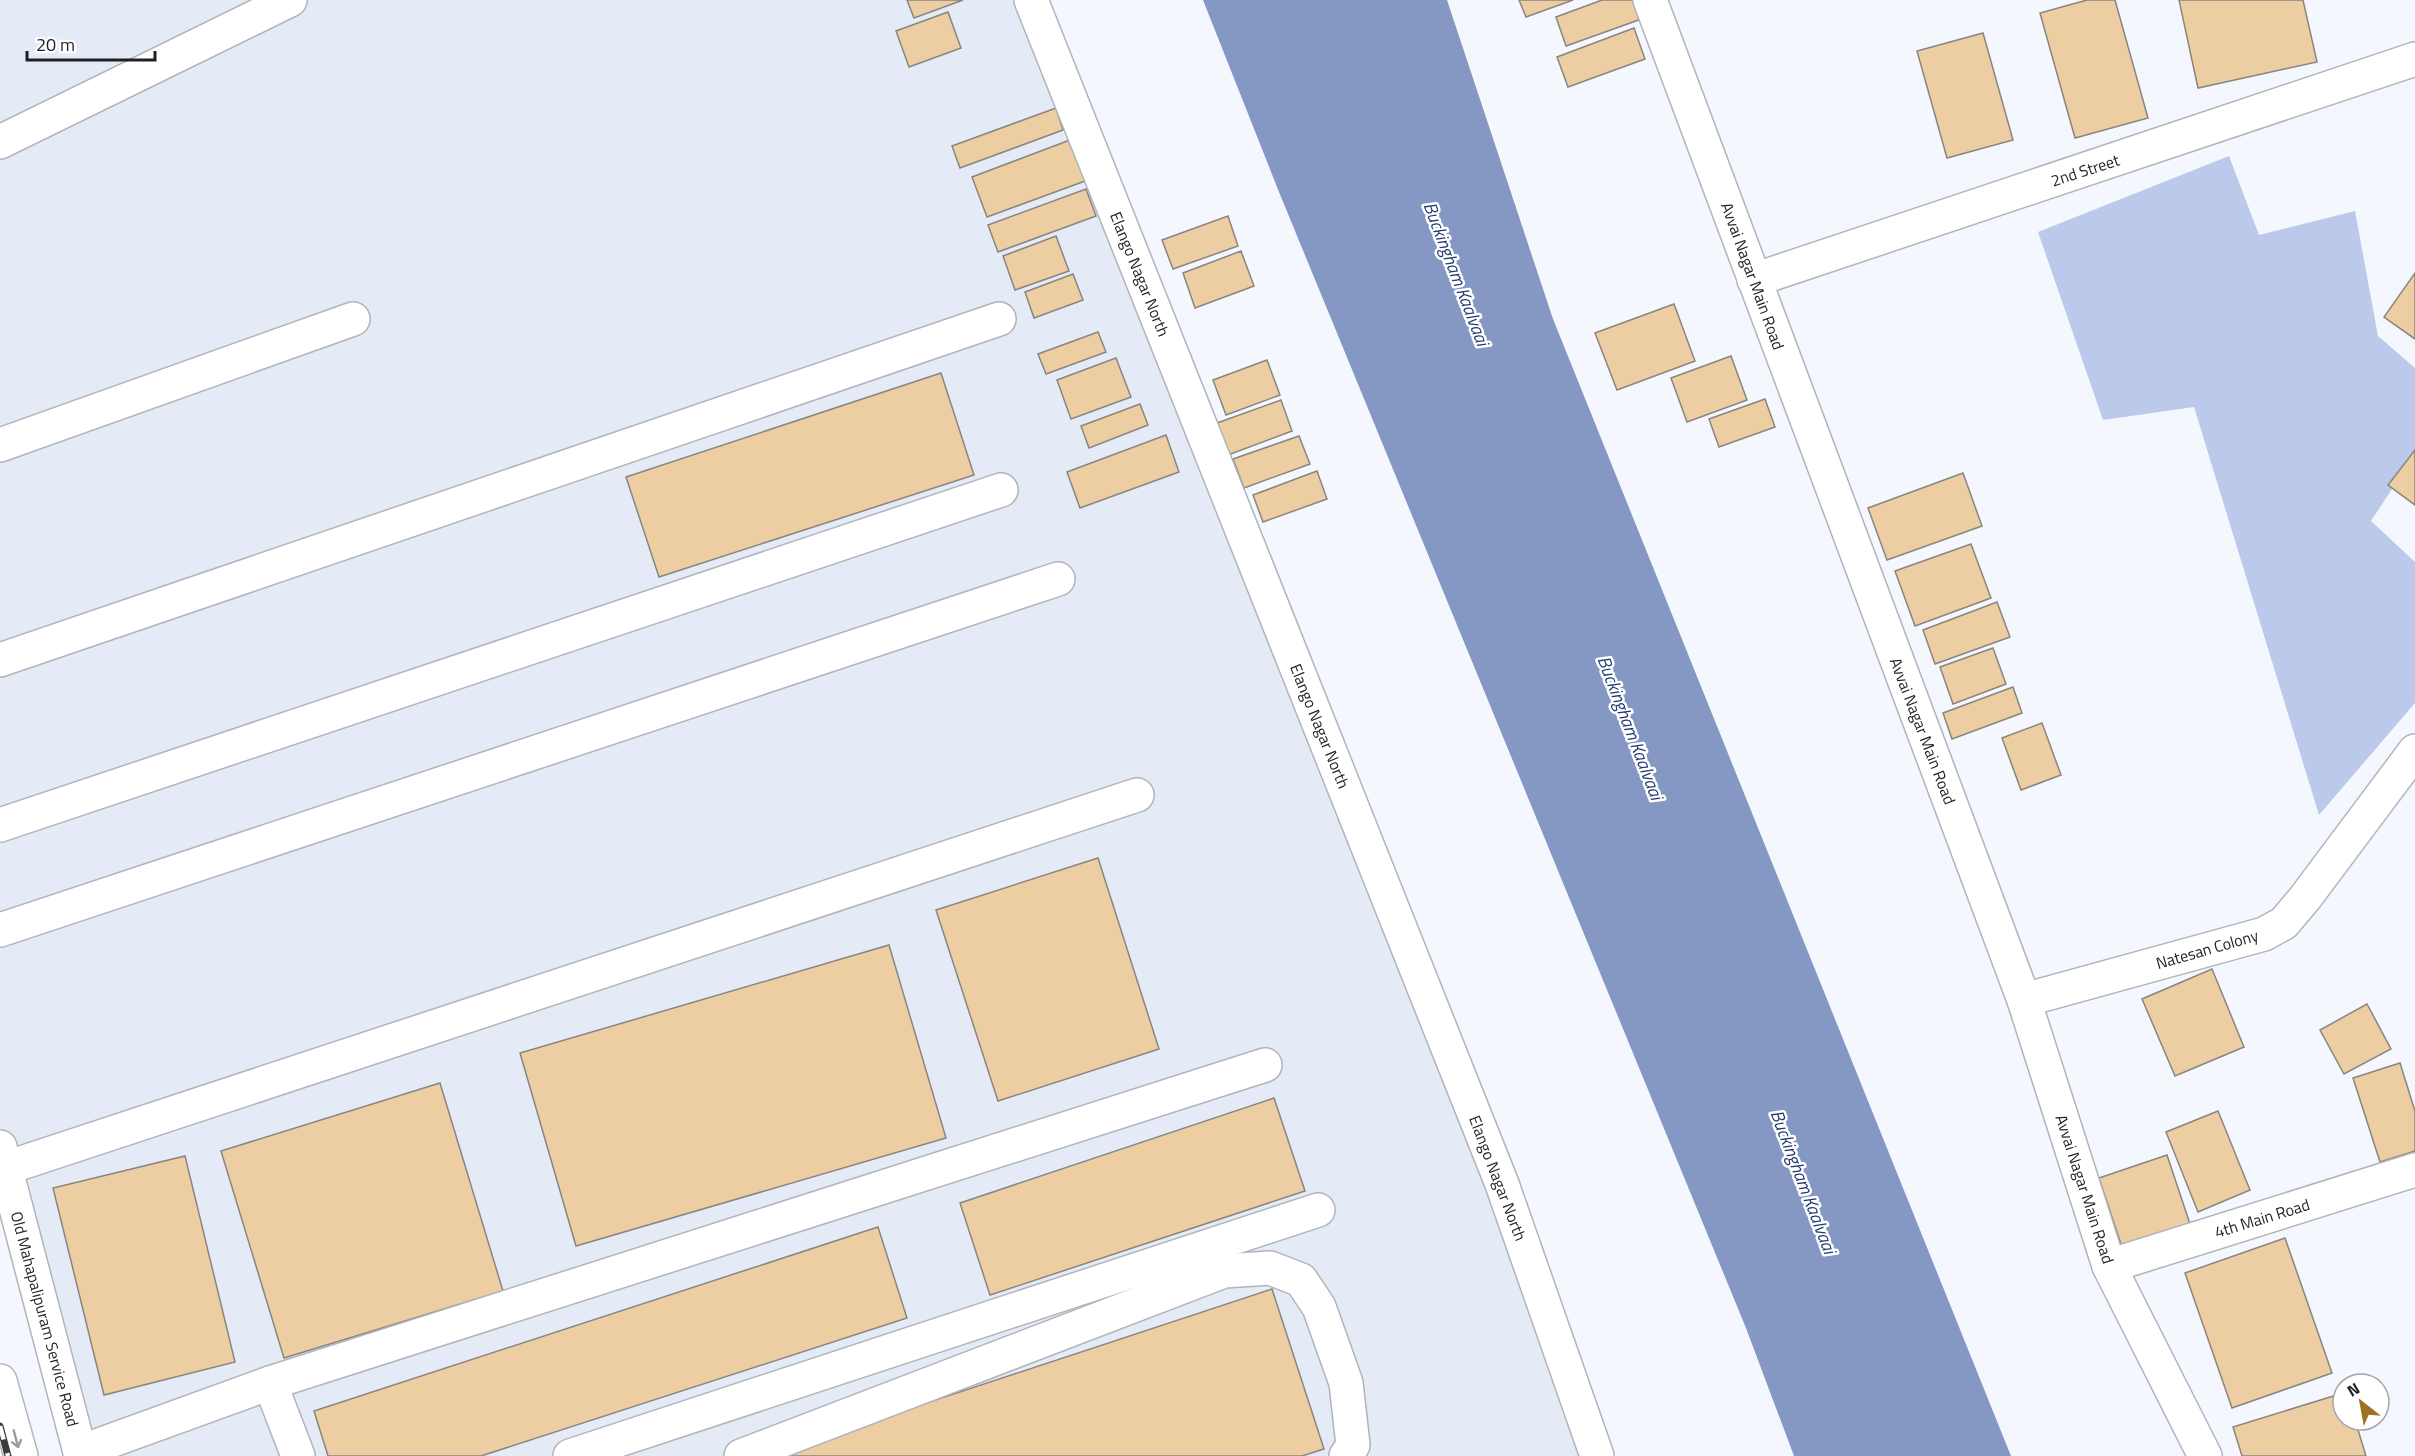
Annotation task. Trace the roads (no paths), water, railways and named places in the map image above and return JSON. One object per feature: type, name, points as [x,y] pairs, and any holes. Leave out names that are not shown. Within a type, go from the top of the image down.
[{"type":"street","points":[[0,142],[290,0]]},
{"type":"street","name":"Elango Nagar North","points":[[1030,0],[1502,1184],[1597,1456]]},
{"type":"street","name":"Avvai Nagar Main Road","points":[[1650,0],[2024,1000],[2109,1266],[2205,1456]]},
{"type":"street","name":"2nd Street","points":[[1754,280],[2415,59]]},
{"type":"street","points":[[0,445],[353,319]]},
{"type":"street","points":[[0,660],[999,319]]},
{"type":"street","points":[[0,825],[1001,490]]},
{"type":"street","points":[[0,930],[1058,579]]},
{"type":"street","name":"Natesan Colony","points":[[2024,1000],[2264,934],[2284,923],[2415,751]]},
{"type":"street","points":[[3,1158],[1137,795]]},
{"type":"street","points":[[81,1454],[270,1383],[1265,1065]]},
{"type":"street","name":"Old Mahapalipuram Service Road","points":[[3,1158],[81,1454]]},
{"type":"street","name":"4th Main Road","points":[[2109,1266],[2415,1170]]},
{"type":"street","points":[[570,1456],[1318,1210]]},
{"type":"street","points":[[741,1456],[1224,1271],[1269,1268],[1301,1280],[1319,1307],[1346,1383],[1353,1445],[1346,1456]]},
{"type":"street","points":[[0,1381],[21,1456]]},
{"type":"street","points":[[270,1383],[298,1456]]},
{"type":"water","name":"Buckingham Kaalvaai","points":[[1203,0],[1447,0],[1553,319],[2011,1456],[1794,1456],[1746,1328],[1279,192]]},
{"type":"railway","points":[[0,1426],[8,1456]]}]
